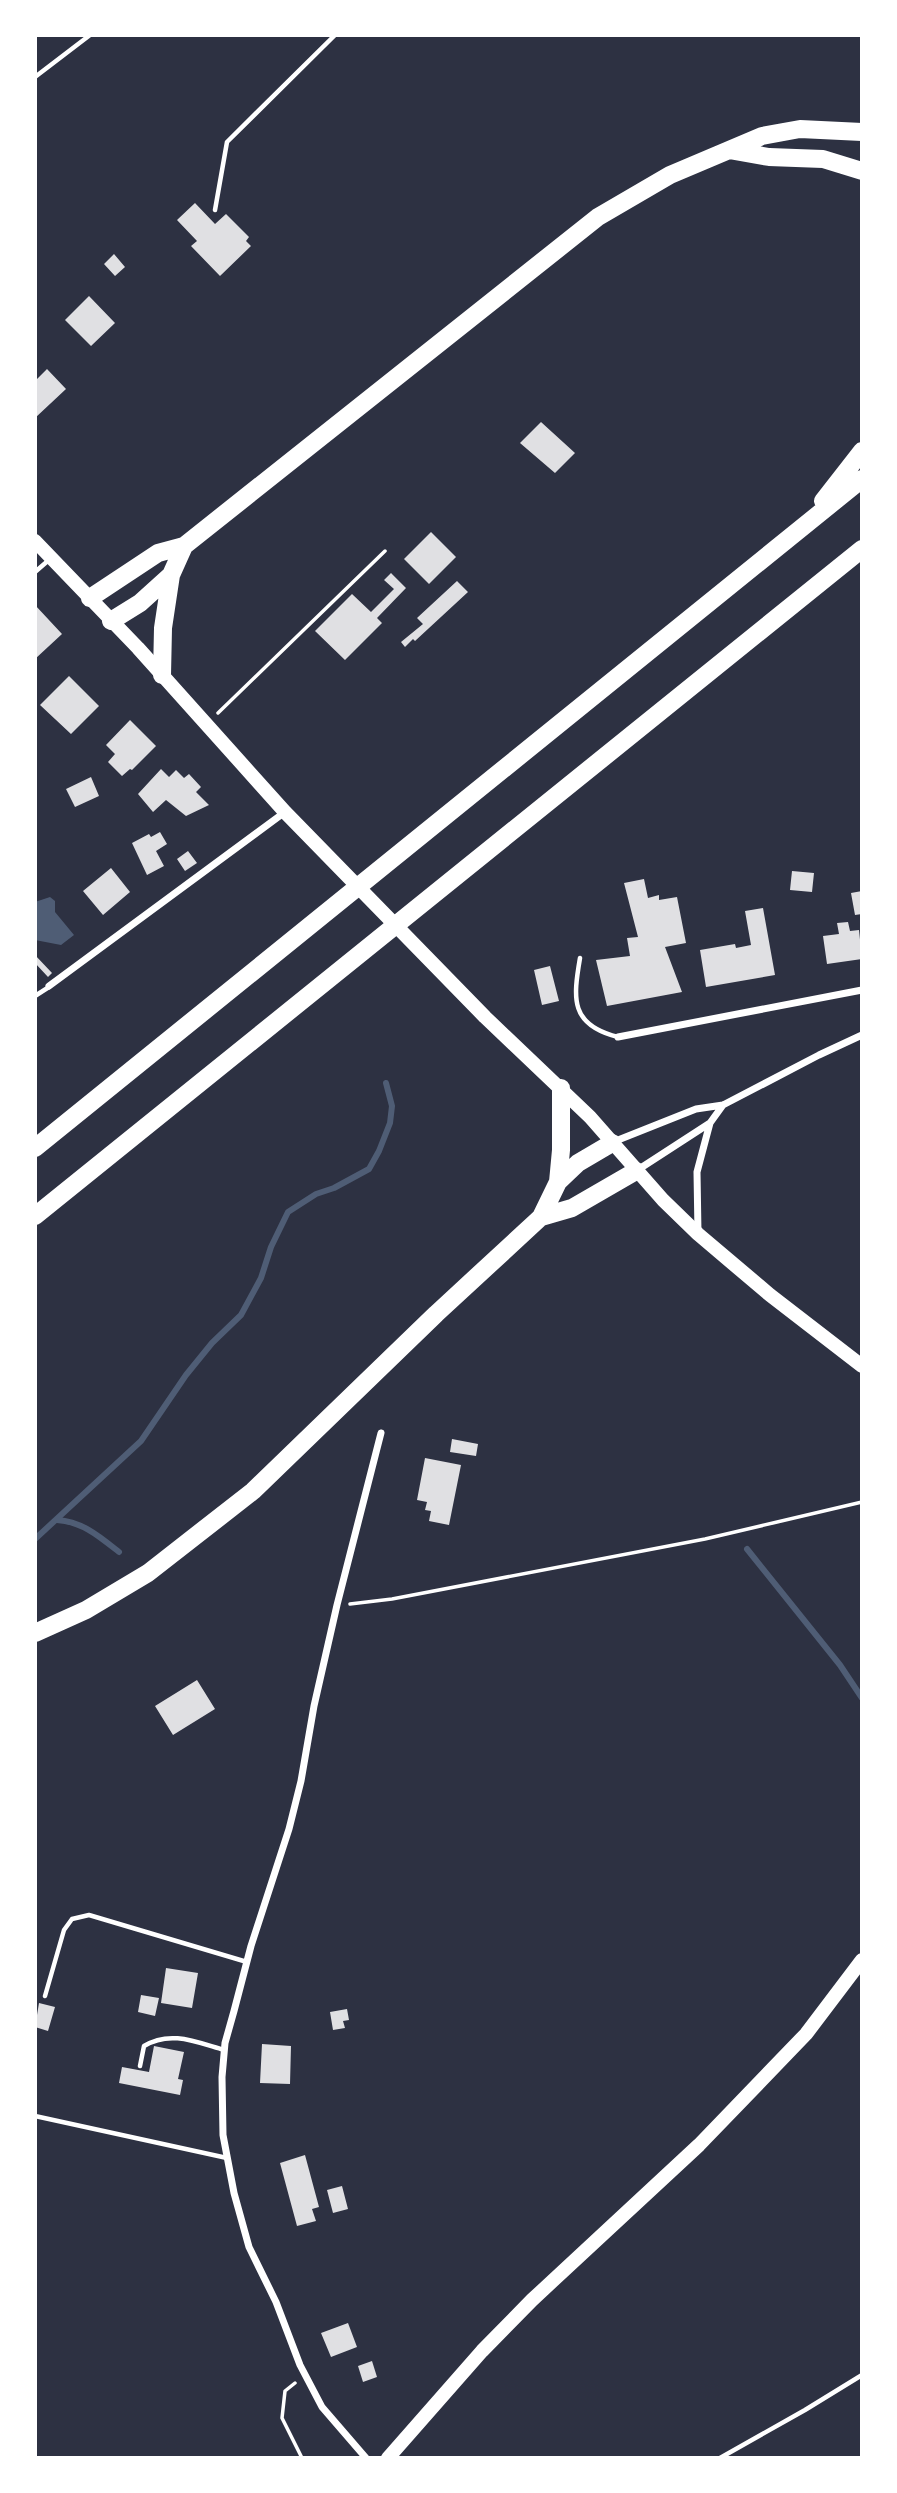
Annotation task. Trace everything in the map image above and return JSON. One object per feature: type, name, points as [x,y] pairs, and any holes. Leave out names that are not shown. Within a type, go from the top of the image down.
[{"type":"highway","points":[[90,598],[158,553],[184,546],[598,217],[670,175],[762,136],[800,129],[862,132]]},
{"type":"highway","points":[[729,150],[769,157],[823,159],[862,171]]},
{"type":"highway","points":[[804,525],[862,451]]},
{"type":"highway","points":[[35,1148],[862,478]]},
{"type":"highway","points":[[162,675],[163,628],[170,575],[184,546]]},
{"type":"highway","points":[[35,1216],[862,549]]},
{"type":"highway","points":[[111,621],[140,603],[170,575]]},
{"type":"highway","points":[[35,1633],[86,1610],[148,1573],[253,1491],[541,1217],[558,1182],[561,1088]]},
{"type":"highway","points":[[558,1182],[578,1163],[612,1143]]},
{"type":"highway","points":[[541,1217],[572,1208],[636,1171]]},
{"type":"main road","points":[[35,541],[162,675],[285,812],[434,966],[561,1088],[636,1171],[698,1234],[770,1295],[862,1366]]},
{"type":"main road","points":[[388,2458],[482,2351],[532,2300],[699,2145],[806,2034],[862,1960]]},
{"type":"street","points":[[49,986],[285,812]]},
{"type":"street","points":[[618,1037],[862,990]]},
{"type":"street","points":[[612,1143],[696,1109],[723,1105],[862,1035]]},
{"type":"street","points":[[636,1171],[710,1123],[723,1105]]},
{"type":"street","points":[[698,1234],[698,1172],[710,1123]]},
{"type":"street","points":[[366,2458],[322,2407],[305,2376],[276,2302],[249,2247],[223,2135],[222,2077],[225,2050],[247,1962],[289,1829],[337,1605],[381,1433]]},
{"type":"lane","points":[[35,77],[90,35]]},
{"type":"lane","points":[[215,209],[227,142],[335,35]]},
{"type":"lane","points":[[35,572],[51,558]]},
{"type":"lane","points":[[580,958],[575,1002],[582,1016],[598,1032],[618,1037]]},
{"type":"lane","points":[[35,996],[49,986]]},
{"type":"lane","points":[[45,1996],[64,1930],[72,1919],[89,1915],[247,1962]]},
{"type":"lane","points":[[140,2066],[144,2046],[156,2039],[179,2037],[225,2050]]},
{"type":"lane","points":[[35,2116],[228,2158]]},
{"type":"lane","points":[[720,2458],[862,2375]]},
{"type":"path","points":[[205,724],[385,551]]},
{"type":"path","points":[[337,1605],[404,1597],[645,1551],[862,1502]]},
{"type":"path","points":[[302,2458],[282,2418],[285,2391],[305,2376]]},
{"type":"water","points":[[50,897],[55,901],[55,912],[74,935],[61,945],[35,940],[35,902]]},
{"type":"building","points":[[195,203],[215,224],[226,214],[249,237],[246,241],[251,246],[220,276],[191,246],[197,241],[177,220]]},
{"type":"building","points":[[114,254],[125,267],[115,276],[104,264]]},
{"type":"building","points":[[89,296],[115,323],[91,346],[65,320]]},
{"type":"building","points":[[47,369],[66,389],[35,418],[35,381]]},
{"type":"building","points":[[541,422],[575,453],[555,473],[520,443]]},
{"type":"building","points":[[431,532],[456,557],[429,584],[404,559]]},
{"type":"building","points":[[391,573],[406,588],[377,618],[382,623],[345,660],[315,631],[352,594],[371,612],[394,589],[384,580]]},
{"type":"building","points":[[457,581],[468,592],[405,647],[401,642],[423,624],[417,618]]},
{"type":"building","points":[[35,605],[62,634],[35,659]]},
{"type":"building","points":[[69,676],[99,706],[71,734],[40,705]]},
{"type":"building","points":[[130,720],[156,746],[132,770],[122,776],[108,762],[115,754],[106,745]]},
{"type":"building","points":[[161,769],[169,777],[176,770],[184,778],[189,774],[201,787],[196,792],[209,805],[186,816],[166,800],[153,812],[138,794]]},
{"type":"building","points":[[91,777],[99,796],[75,807],[66,789]]},
{"type":"building","points":[[160,832],[167,844],[156,851],[164,866],[147,875],[132,843],[149,834],[151,837]]},
{"type":"building","points":[[188,851],[197,863],[185,871],[177,859]]},
{"type":"building","points":[[111,868],[130,892],[103,915],[83,891]]},
{"type":"building","points":[[792,871],[814,873],[812,892],[790,890]]},
{"type":"building","points":[[644,879],[648,898],[659,895],[659,900],[677,897],[686,943],[665,947],[682,992],[607,1006],[596,960],[630,956],[627,938],[638,937],[624,883]]},
{"type":"building","points":[[862,891],[862,914],[855,915],[851,893]]},
{"type":"building","points":[[763,908],[775,975],[706,987],[700,950],[735,944],[736,948],[751,945],[745,911]]},
{"type":"building","points":[[848,922],[850,931],[859,930],[862,959],[827,964],[823,936],[839,934],[837,923]]},
{"type":"building","points":[[35,955],[52,973],[48,977],[35,963]]},
{"type":"building","points":[[550,966],[559,1001],[542,1005],[534,970]]},
{"type":"building","points":[[452,1439],[478,1444],[476,1456],[450,1452]]},
{"type":"building","points":[[425,1458],[461,1465],[449,1525],[429,1521],[431,1511],[425,1510],[427,1502],[417,1500]]},
{"type":"building","points":[[197,1680],[215,1709],[173,1735],[155,1706]]},
{"type":"building","points":[[166,1968],[198,1973],[192,2008],[161,2003]]},
{"type":"building","points":[[141,1995],[159,1998],[155,2016],[138,2012]]},
{"type":"building","points":[[39,2003],[55,2007],[48,2031],[35,2027]]},
{"type":"building","points":[[347,2009],[349,2020],[343,2021],[345,2028],[333,2030],[330,2012]]},
{"type":"building","points":[[262,2044],[291,2046],[290,2084],[260,2083]]},
{"type":"building","points":[[154,2046],[184,2052],[178,2079],[183,2080],[180,2095],[119,2083],[122,2067],[149,2072]]},
{"type":"building","points":[[305,2155],[319,2207],[312,2209],[316,2221],[297,2226],[280,2163]]},
{"type":"building","points":[[342,2186],[348,2209],[333,2213],[327,2190]]},
{"type":"building","points":[[348,2323],[357,2347],[331,2357],[321,2333]]},
{"type":"building","points":[[372,2361],[377,2377],[363,2382],[358,2366]]},
{"type":"waterway","points":[[35,1539],[141,1441],[186,1375],[212,1343],[241,1315],[261,1278],[271,1247],[288,1212],[316,1194],[334,1188],[369,1169],[390,1123],[392,1106],[386,1083]]},
{"type":"waterway","points":[[57,1520],[83,1527],[119,1552]]},
{"type":"waterway","points":[[747,1549],[840,1665],[862,1698]]}]
